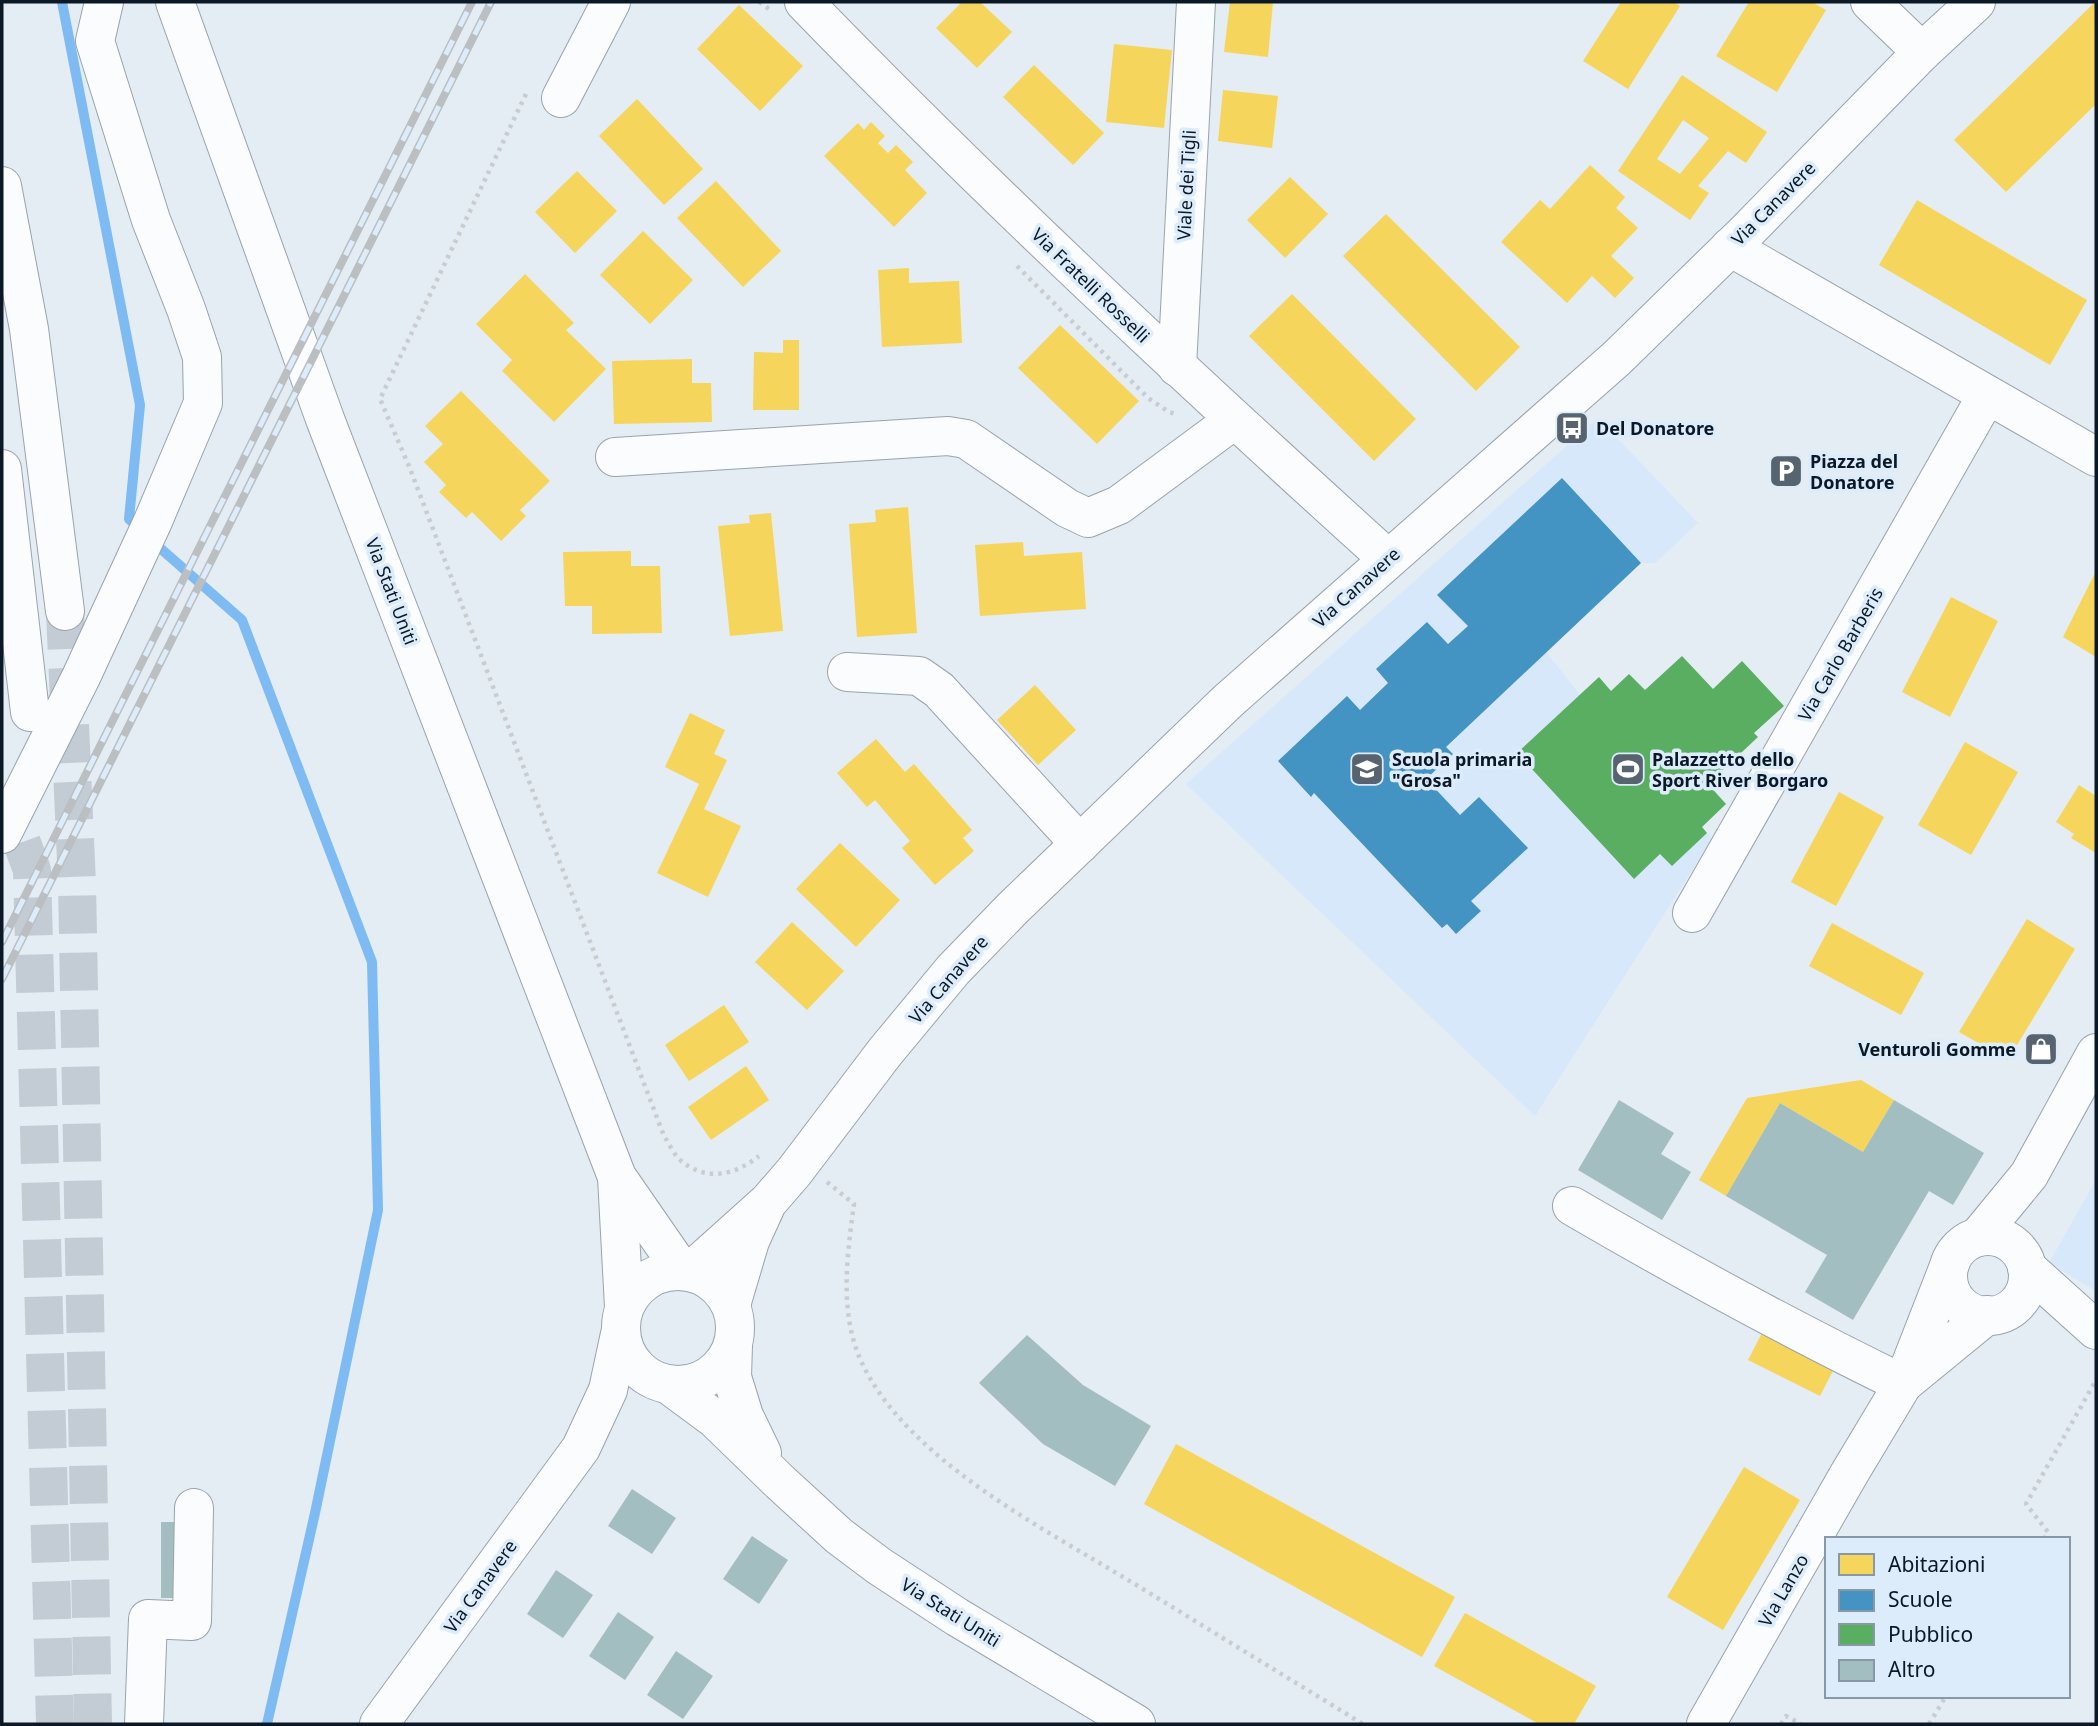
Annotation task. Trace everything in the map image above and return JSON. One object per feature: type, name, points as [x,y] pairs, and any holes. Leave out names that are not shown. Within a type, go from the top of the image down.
[{"type":"main road","points":[[2,834],[81,677],[153,521],[203,403],[202,357],[151,220],[95,41],[104,2]]},
{"type":"main road","name":"Via Stati Uniti","points":[[175,2],[325,419],[617,1177],[686,1271]]},
{"type":"main road","points":[[545,93],[611,2]]},
{"type":"main road","name":"Via Fratelli Rosselli","points":[[804,2],[882,83],[1177,367],[1388,559]]},
{"type":"main road","name":"Viale dei Tigli","points":[[1177,367],[1196,2]]},
{"type":"main road","points":[[1870,2],[1922,52]]},
{"type":"main road","name":"Via Canavere","points":[[686,1271],[768,1202],[953,970],[1013,908],[1228,701],[1617,358],[1922,52],[1976,2]]},
{"type":"main road","points":[[2,186],[29,329],[65,611]]},
{"type":"main road","points":[[1730,247],[2096,457]]},
{"type":"main road","name":"Via Carlo Barberis","points":[[1692,913],[1987,395]]},
{"type":"main road","points":[[615,457],[948,436],[965,439],[1067,508],[1088,518],[1119,505],[1234,420]]},
{"type":"main road","points":[[2,469],[30,712]]},
{"type":"main road","points":[[847,672],[919,676],[939,690],[1080,844]]},
{"type":"main road","name":"Via Lanzo","points":[[1706,1724],[1903,1384],[1964,1249],[2029,1175],[2096,1053]]},
{"type":"main road","name":"Via Lanzo","points":[[1903,1384],[1998,1312],[2018,1302],[2025,1292],[2029,1175]]},
{"type":"main road","name":"Via Stati Uniti","points":[[617,1177],[622,1321]]},
{"type":"main road","name":"Via Canavere","points":[[731,1305],[750,1241],[768,1202]]},
{"type":"main road","points":[[1572,1206],[1678,1268],[1782,1324],[1903,1384]]},
{"type":"main road","points":[[1998,1237],[2008,1241],[2024,1262],[2093,1328],[1998,1312],[1974,1313],[1954,1298],[1948,1273],[1964,1249],[1998,1237]]},
{"type":"main road","points":[[686,1271],[711,1281],[723,1292],[731,1305],[735,1318],[733,1345],[721,1366],[702,1381],[686,1385],[665,1384],[636,1368],[625,1352],[622,1321],[633,1292],[647,1279],[664,1272],[686,1271]]},
{"type":"main road","name":"Via Canavere","points":[[386,1720],[581,1448],[608,1390],[622,1321]]},
{"type":"main road","name":"Via Stati Uniti","points":[[733,1345],[732,1377],[744,1416],[759,1448],[780,1482]]},
{"type":"main road","name":"Via Stati Uniti","points":[[665,1384],[715,1419],[839,1536],[897,1579],[1136,1724]]},
{"type":"main road","name":"Via Canavere","points":[[581,1448],[639,1398],[665,1384]]},
{"type":"main road","points":[[144,1724],[148,1619],[192,1621],[194,1508]]},
{"type":"path","points":[[545,93],[380,400],[409,466],[664,1136],[678,1158],[697,1171],[721,1175],[744,1168],[762,1153]]},
{"type":"path","points":[[803,1161],[854,1204],[846,1258],[847,1312],[860,1359],[879,1393],[932,1452],[1000,1502],[1363,1724]]},
{"type":"path","points":[[2045,1537],[2048,1532],[2026,1504],[2096,1380]]},
{"type":"path","points":[[1928,1724],[1945,1698]]},
{"type":"path","points":[[1781,1724],[1786,1716],[1801,1724]]},
{"type":"shaded area","name":"Scuola primaria \"Grosa\"","points":[[1598,418],[1698,523],[1655,563],[1641,563],[1546,652],[1580,695],[1517,753],[1634,879],[1660,854],[1672,866],[1707,833],[1712,839],[1535,1116],[1186,784]]},
{"type":"shaded area","points":[[2096,1180],[2096,1291],[2049,1263]]},
{"type":"building: Abitazioni","points":[[962,2],[980,2],[1012,32],[977,68],[936,28]]},
{"type":"building: Abitazioni","points":[[1230,2],[1273,2],[1268,57],[1224,52]]},
{"type":"building: Abitazioni","points":[[1621,2],[1674,2],[1680,6],[1628,89],[1583,61]]},
{"type":"building: Abitazioni","points":[[1749,2],[1812,2],[1826,10],[1777,92],[1716,56]]},
{"type":"building: Abitazioni","points":[[2095,2],[2096,104],[2006,192],[1954,140]]},
{"type":"building: Abitazioni","points":[[739,5],[803,66],[760,111],[697,49]]},
{"type":"building: Abitazioni","points":[[1114,44],[1172,50],[1164,128],[1106,122]]},
{"type":"building: Abitazioni","points":[[1034,65],[1104,133],[1073,165],[1003,97]]},
{"type":"building: Abitazioni","points":[[1682,75],[1767,132],[1746,163],[1728,151],[1698,186],[1709,193],[1690,220],[1618,171]],"holes":[[[1683,120],[1709,138],[1680,174],[1657,159]]]},
{"type":"building: Abitazioni","points":[[1223,90],[1278,96],[1272,148],[1218,141]]},
{"type":"building: Abitazioni","points":[[637,99],[703,169],[664,205],[599,136]]},
{"type":"building: Abitazioni","points":[[871,122],[885,136],[878,143],[888,153],[896,145],[913,162],[905,170],[927,193],[894,227],[824,156],[858,123],[864,130]]},
{"type":"building: Abitazioni","points":[[1590,165],[1625,197],[1616,208],[1638,228],[1611,256],[1634,278],[1615,298],[1592,276],[1567,303],[1501,242],[1540,200],[1550,209]]},
{"type":"building: Abitazioni","points":[[577,171],[617,211],[575,253],[535,212]]},
{"type":"building: Abitazioni","points":[[1290,177],[1328,214],[1285,258],[1247,220]]},
{"type":"building: Abitazioni","points":[[716,181],[781,251],[743,287],[677,218]]},
{"type":"building: Abitazioni","points":[[1917,200],[2087,300],[2050,365],[1879,265]]},
{"type":"building: Abitazioni","points":[[1386,214],[1520,347],[1476,391],[1343,256]]},
{"type":"building: Abitazioni","points":[[643,231],[693,280],[650,324],[600,275]]},
{"type":"building: Abitazioni","points":[[909,268],[909,283],[959,281],[962,343],[882,347],[878,270]]},
{"type":"building: Abitazioni","points":[[525,274],[574,323],[566,330],[606,369],[554,422],[502,371],[512,360],[476,324]]},
{"type":"building: Abitazioni","points":[[1292,294],[1416,419],[1374,461],[1249,336]]},
{"type":"building: Abitazioni","points":[[1060,325],[1139,401],[1097,444],[1018,368]]},
{"type":"building: Abitazioni","points":[[783,340],[799,340],[799,410],[753,410],[754,352],[783,353]]},
{"type":"building: Abitazioni","points":[[692,359],[692,383],[711,383],[712,422],[614,424],[612,361]]},
{"type":"building: Abitazioni","points":[[461,391],[550,481],[520,510],[526,516],[501,541],[472,512],[466,518],[439,492],[446,485],[424,462],[443,444],[425,426]]},
{"type":"building: Abitazioni","points":[[908,507],[917,633],[857,637],[849,524],[876,522],[875,510]]},
{"type":"building: Abitazioni","points":[[771,513],[783,631],[730,636],[718,526],[750,523],[749,515]]},
{"type":"building: Abitazioni","points":[[1023,542],[1024,556],[1082,552],[1086,609],[980,616],[975,545]]},
{"type":"building: Abitazioni","points":[[631,551],[631,566],[660,566],[662,633],[592,634],[592,606],[565,606],[563,552]]},
{"type":"building: Abitazioni","points":[[2096,571],[2096,657],[2063,637]]},
{"type":"building: Abitazioni","points":[[1951,597],[1998,621],[1950,717],[1902,692]]},
{"type":"building: Abitazioni","points":[[1035,685],[1076,730],[1038,765],[997,720]]},
{"type":"building: Abitazioni","points":[[690,713],[725,730],[714,754],[727,760],[704,809],[741,826],[708,897],[657,873],[699,784],[665,767]]},
{"type":"building: Abitazioni","points":[[876,739],[905,772],[914,764],[972,830],[963,838],[974,851],[935,885],[902,848],[910,841],[875,800],[867,807],[837,773]]},
{"type":"building: Abitazioni","points":[[1965,742],[2018,772],[1971,855],[1918,825]]},
{"type":"building: Abitazioni","points":[[2079,785],[2096,796],[2096,853],[2071,838],[2074,834],[2056,822]]},
{"type":"building: Abitazioni","points":[[1839,792],[1884,817],[1836,906],[1791,882]]},
{"type":"building: Abitazioni","points":[[840,843],[900,900],[856,947],[796,889]]},
{"type":"building: Abitazioni","points":[[2027,919],[2075,949],[2008,1060],[1959,1032]]},
{"type":"building: Abitazioni","points":[[792,922],[844,971],[807,1010],[755,962]]},
{"type":"building: Abitazioni","points":[[1832,923],[1924,973],[1901,1015],[1809,966]]},
{"type":"building: Abitazioni","points":[[724,1005],[749,1042],[689,1081],[665,1045]]},
{"type":"building: Abitazioni","points":[[746,1066],[769,1100],[711,1140],[688,1107]]},
{"type":"building: Abitazioni","points":[[1861,1080],[1894,1100],[1863,1152],[1780,1103],[1726,1196],[1699,1180],[1747,1098]]},
{"type":"building: Abitazioni","points":[[1765,1327],[1837,1363],[1820,1396],[1748,1360]]},
{"type":"building: Abitazioni","points":[[1176,1444],[1455,1597],[1422,1657],[1144,1504]]},
{"type":"building: Abitazioni","points":[[1744,1467],[1800,1500],[1723,1630],[1667,1597]]},
{"type":"building: Abitazioni","points":[[1465,1613],[1596,1686],[1574,1724],[1539,1724],[1434,1666]]},
{"type":"building: Scuole","points":[[1562,478],[1641,563],[1446,747],[1453,754],[1426,779],[1460,815],[1479,797],[1528,848],[1471,901],[1481,911],[1456,934],[1447,924],[1442,928],[1314,793],[1311,797],[1278,761],[1347,696],[1360,710],[1388,683],[1376,669],[1427,622],[1448,644],[1468,626],[1437,595]]},
{"type":"building: Pubblico","name":"Palazzetto dello Sport River Borgaro","points":[[1682,656],[1713,689],[1742,661],[1784,706],[1754,733],[1758,737],[1708,784],[1726,804],[1702,827],[1707,833],[1672,866],[1660,854],[1634,879],[1517,753],[1599,677],[1611,691],[1629,674],[1645,690]]},
{"type":"building: Altro","points":[[1619,1100],[1674,1133],[1661,1154],[1691,1172],[1662,1220],[1578,1170]]},
{"type":"building: Altro","points":[[1894,1100],[1984,1153],[1953,1205],[1929,1191],[1853,1320],[1805,1292],[1827,1255],[1726,1196],[1780,1103],[1863,1152]]},
{"type":"building: Altro","points":[[1027,1335],[1083,1385],[1151,1426],[1115,1486],[1043,1444],[979,1383]]},
{"type":"building: Altro","points":[[632,1489],[676,1518],[652,1554],[608,1526]]},
{"type":"building: Altro","points":[[161,1522],[183,1522],[185,1598],[161,1598]]},
{"type":"building: Altro","points":[[752,1536],[788,1560],[759,1604],[723,1579]]},
{"type":"building: Altro","points":[[556,1570],[593,1595],[563,1638],[527,1614]]},
{"type":"building: Altro","points":[[618,1612],[654,1637],[625,1680],[589,1656]]},
{"type":"building: Altro","points":[[676,1651],[713,1676],[683,1719],[647,1695]]},
{"type":"waterway","points":[[62,2],[140,405],[129,519],[141,530]]},
{"type":"waterway","points":[[152,541],[242,620],[372,962],[378,1210],[315,1513],[267,1724]]},
{"type":"tunnel","points":[[65,611],[77,884],[93,1724]]},
{"type":"tunnel","points":[[2,789],[32,870],[55,1724]]},
{"type":"railway","points":[[2,942],[472,2]]},
{"type":"railway","points":[[2,979],[491,2]]},
{"type":"place","name":"Del Donatore","points":[[1572,428]]},
{"type":"place","name":"Piazza del Donatore","points":[[1786,471]]},
{"type":"place","name":"Scuola primaria \"Grosa\"","points":[[1367,769]]},
{"type":"place","name":"Palazzetto dello Sport River Borgaro","points":[[1628,769]]},
{"type":"place","name":"Venturoli Gomme","points":[[2041,1049]]}]
